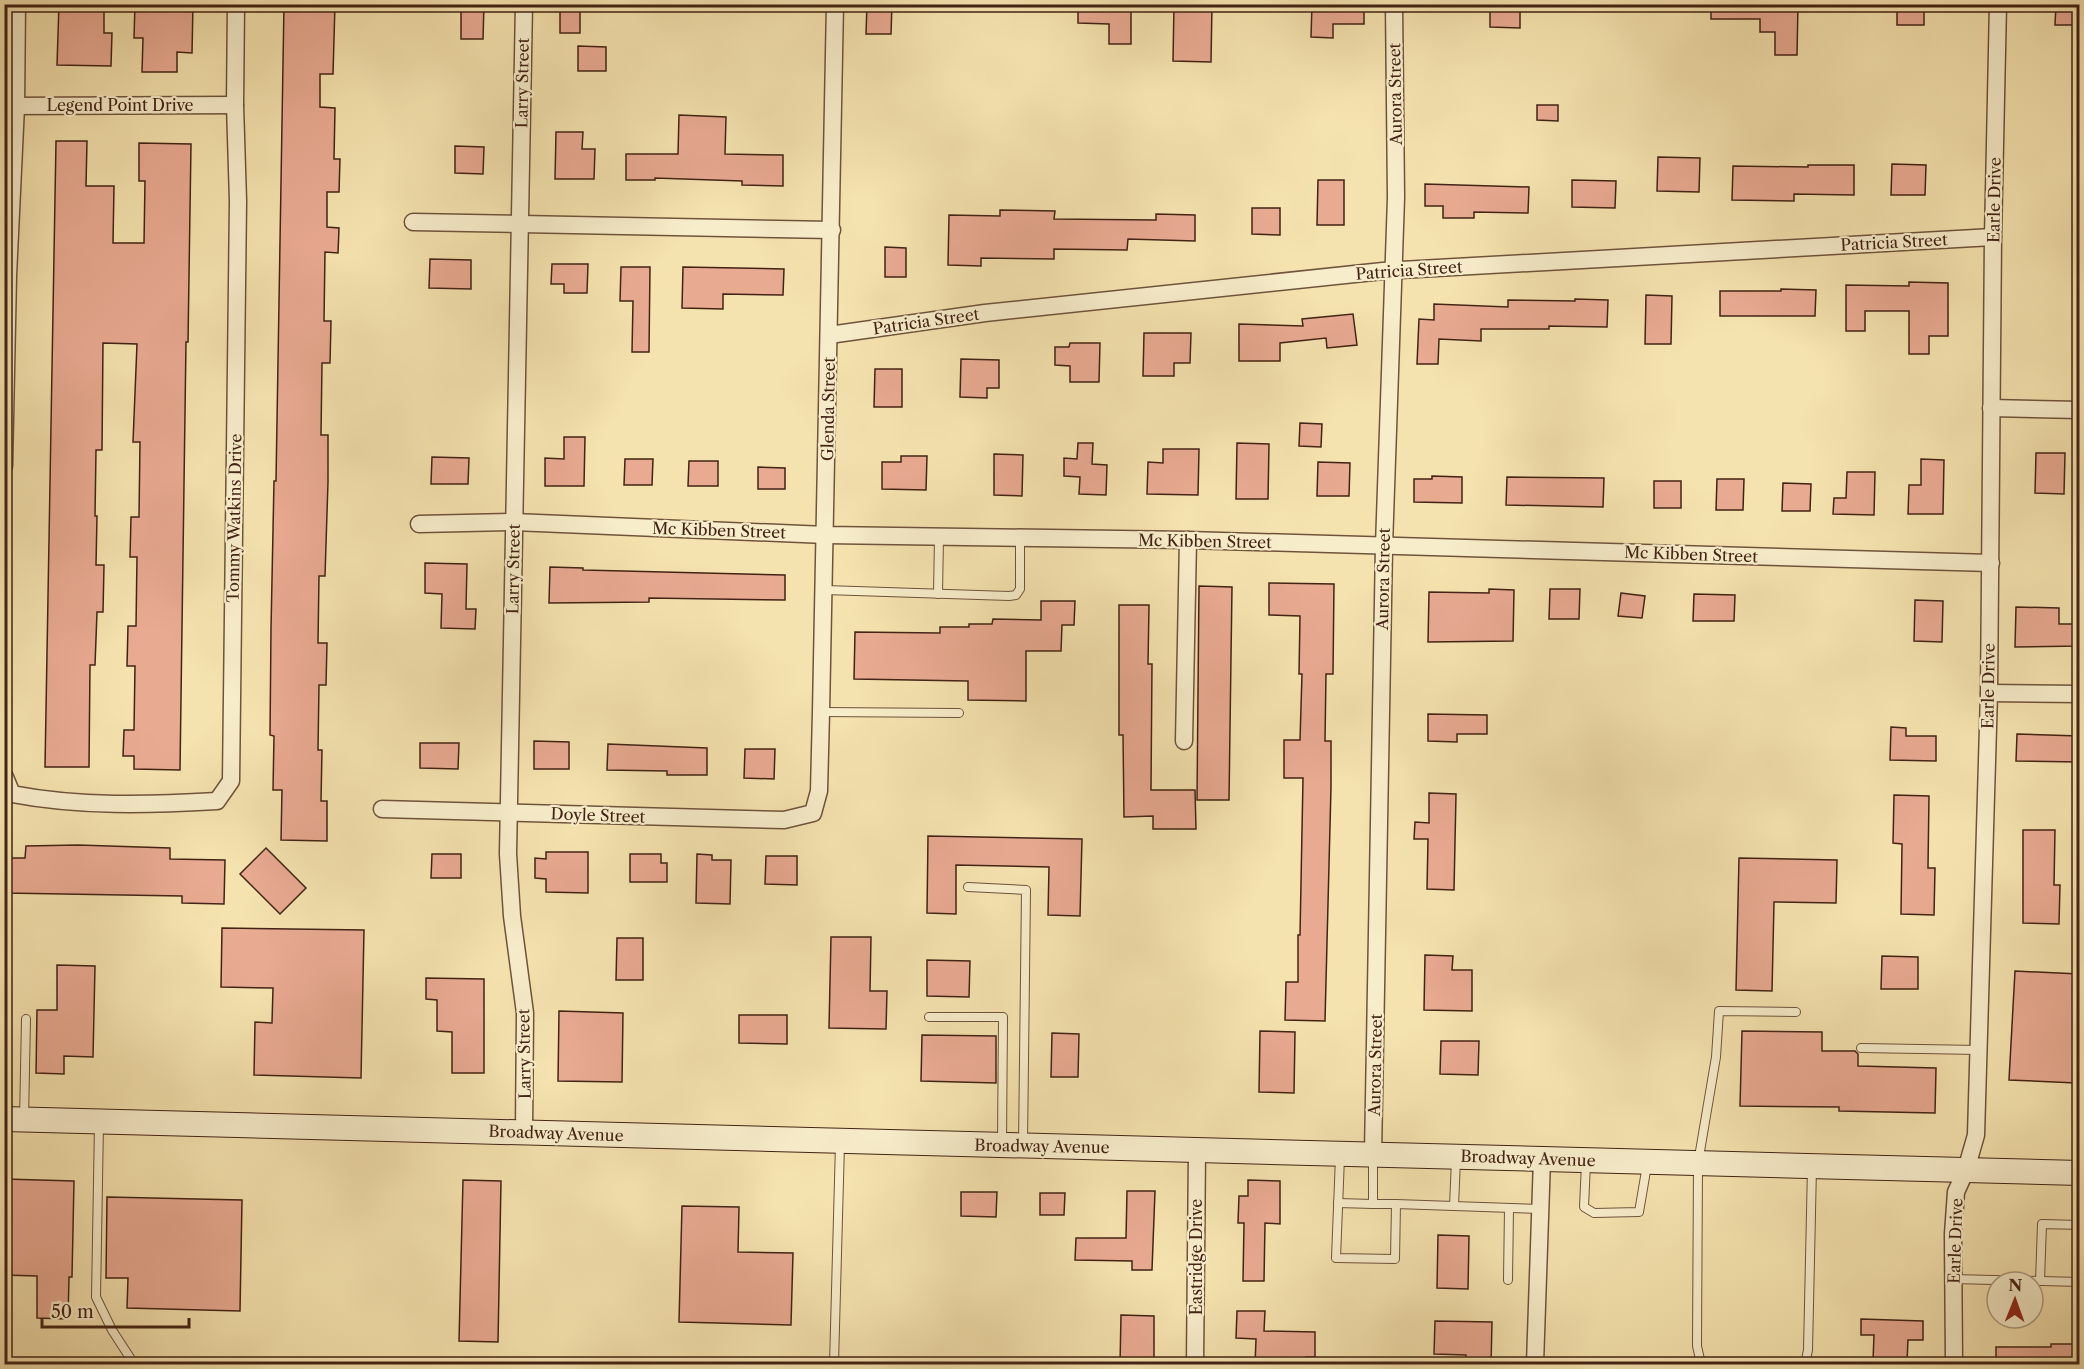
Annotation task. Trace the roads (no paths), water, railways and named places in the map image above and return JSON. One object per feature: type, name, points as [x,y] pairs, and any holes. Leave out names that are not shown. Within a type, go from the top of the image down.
[{"type":"main road","name":"Broadway Avenue","points":[[14,1119],[2079,1173]]},
{"type":"street","points":[[4,466],[10,106],[17,4]]},
{"type":"street","name":"Tommy Watkins Drive","points":[[4,775],[12,794],[46,800],[147,805],[217,801],[231,781],[238,201],[235,105],[236,4]]},
{"type":"street","name":"Larry Street","points":[[524,4],[508,854],[512,916],[525,1013],[524,1132]]},
{"type":"street","name":"Glenda Street","points":[[813,813],[819,791],[825,590],[836,4]]},
{"type":"street","name":"Aurora Street","points":[[1373,1154],[1384,546],[1396,198],[1394,4]]},
{"type":"street","name":"Earle Drive","points":[[1954,1365],[1953,1234],[1956,1192],[1966,1170],[1976,1135],[1979,1050],[1989,693],[1993,237],[1998,4]]},
{"type":"street","name":"Legend Point Drive","points":[[10,106],[235,105]]},
{"type":"street","points":[[413,222],[832,230]]},
{"type":"street","name":"Patricia Street","points":[[828,335],[985,313],[1392,271],[1993,237]]},
{"type":"street","points":[[1991,408],[2079,410]]},
{"type":"street","name":"Mc Kibben Street","points":[[419,524],[514,522],[826,535],[1188,540],[1991,563]]},
{"type":"street","points":[[1184,741],[1188,540]]},
{"type":"street","points":[[1989,693],[2079,694]]},
{"type":"street","name":"Doyle Street","points":[[382,808],[784,820],[813,813]]},
{"type":"street","name":"Eastridge Drive","points":[[1195,1365],[1197,1150]]},
{"type":"street","points":[[1535,1365],[1542,1159]]},
{"type":"lane","points":[[938,594],[939,537]]},
{"type":"lane","points":[[825,590],[1016,595],[1020,589],[1020,538]]},
{"type":"lane","points":[[821,712],[959,713]]},
{"type":"lane","points":[[968,887],[1026,890],[1012,1145]]},
{"type":"lane","points":[[1701,1365],[1696,1347],[1698,1163],[1716,1057],[1719,1011],[1796,1012]]},
{"type":"lane","points":[[929,1017],[1004,1017],[1012,1145]]},
{"type":"lane","points":[[14,1119],[26,1019]]},
{"type":"lane","points":[[1861,1047],[1979,1050]]},
{"type":"lane","points":[[99,1120],[96,1297],[112,1330],[134,1365]]},
{"type":"lane","points":[[834,1365],[840,1140]]},
{"type":"lane","points":[[1340,1154],[1336,1258],[1395,1259],[1396,1204]]},
{"type":"lane","points":[[1373,1154],[1373,1204]]},
{"type":"lane","points":[[1454,1206],[1456,1156]]},
{"type":"lane","points":[[1586,1160],[1584,1207],[1593,1213],[1639,1212],[1648,1162]]},
{"type":"lane","points":[[1805,1365],[1808,1350],[1812,1166]]},
{"type":"lane","points":[[1338,1203],[1540,1209]]},
{"type":"lane","points":[[1508,1280],[1509,1208]]},
{"type":"lane","points":[[2040,1270],[2042,1224],[2079,1225]]},
{"type":"lane","points":[[1953,1279],[1985,1280]]},
{"type":"lane","points":[[2045,1281],[2079,1282]]}]
